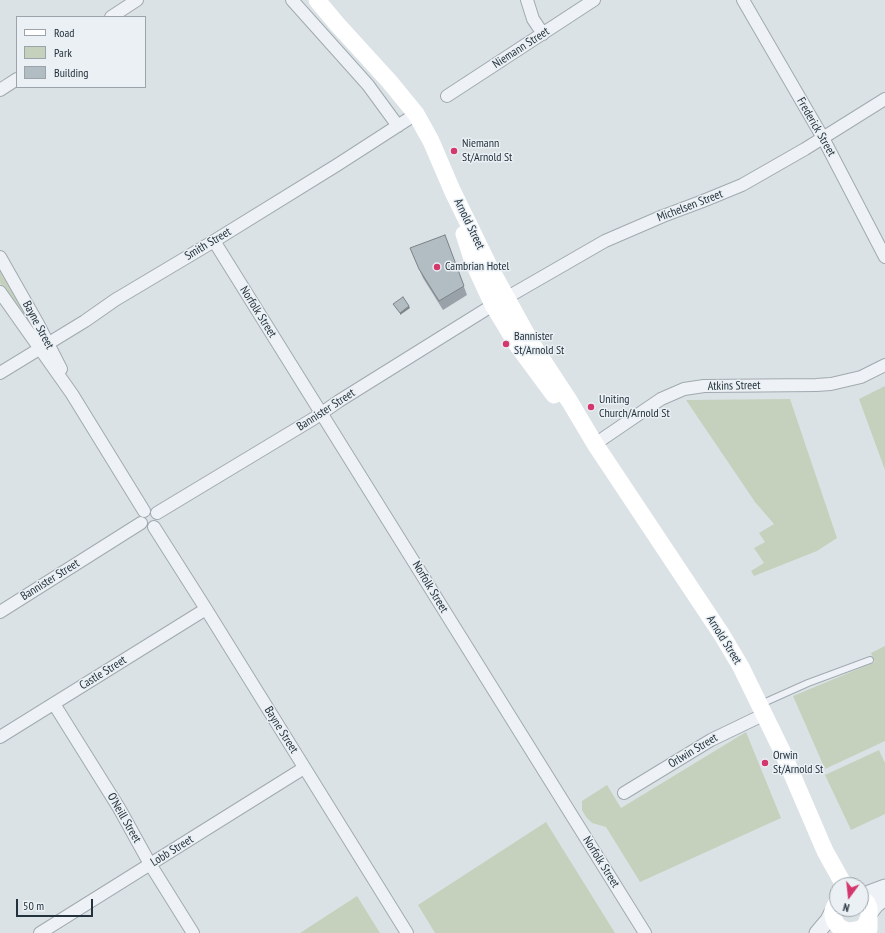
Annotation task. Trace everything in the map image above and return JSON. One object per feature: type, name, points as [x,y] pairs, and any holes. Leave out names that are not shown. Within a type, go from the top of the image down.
[{"type":"main road","name":"Arnold Street","points":[[311,0],[337,24]]},
{"type":"main road","name":"Arnold Street","points":[[318,0],[337,24],[416,114],[431,140],[452,190],[488,264],[499,302],[532,344],[595,444],[722,635],[741,667],[763,710],[825,851],[840,877]]},
{"type":"main road","name":"Arnold Street","points":[[825,851],[831,877]]},
{"type":"main road","name":"Arnold Street","points":[[833,917],[839,927],[846,932]]},
{"type":"main road","points":[[846,932],[860,929],[870,921]]},
{"type":"street","points":[[113,16],[137,0]]},
{"type":"street","points":[[292,0],[368,85],[398,126]]},
{"type":"street","points":[[527,0],[533,19],[543,34]]},
{"type":"street","name":"Niemann Street","points":[[447,96],[594,0]]},
{"type":"street","name":"Frederick Street","points":[[743,0],[823,138],[885,257]]},
{"type":"street","points":[[0,90],[16,80]]},
{"type":"street","name":"Michelsen Street","points":[[499,302],[605,241],[742,185],[823,138],[885,99]]},
{"type":"street","name":"Smith Street","points":[[0,373],[416,114]]},
{"type":"street","name":"Norfolk Street","points":[[214,241],[645,933]]},
{"type":"street","name":"Bayne Street","points":[[0,257],[44,346]]},
{"type":"street","name":"Bayne Street","points":[[0,292],[58,363],[72,394],[144,510]]},
{"type":"street","name":"Bannister Street","points":[[158,513],[321,414],[499,302]]},
{"type":"street","name":"Atkins Street","points":[[595,444],[661,399],[684,389],[704,386],[831,384],[861,377],[885,365]]},
{"type":"street","points":[[151,509],[158,513],[158,522],[154,527],[147,528],[141,523],[140,515],[144,510],[151,509]]},
{"type":"street","name":"Bannister Street","points":[[0,612],[141,523]]},
{"type":"street","name":"Bayne Street","points":[[154,527],[407,933]]},
{"type":"street","name":"Castle Street","points":[[0,738],[206,609]]},
{"type":"street","name":"O'Neill Street","points":[[54,704],[119,808],[150,864],[193,933]]},
{"type":"street","name":"Orlwin Street","points":[[624,793],[763,710]]},
{"type":"street","name":"Lobb Street","points":[[40,933],[304,768]]},
{"type":"street","points":[[869,894],[885,887]]},
{"type":"street","points":[[870,921],[876,905],[885,898]]},
{"type":"street","points":[[817,933],[830,917]]},
{"type":"lane","points":[[763,710],[808,683],[870,660]]},
{"type":"green space","points":[[0,267],[30,319],[25,322],[0,283]]},
{"type":"green space","points":[[885,386],[885,470],[859,399]]},
{"type":"green space","points":[[790,399],[837,538],[817,551],[754,576],[751,571],[764,563],[754,548],[765,542],[759,533],[774,524],[755,502],[686,400]]},
{"type":"green space","points":[[885,646],[885,741],[825,769],[793,696],[875,662],[871,653]]},
{"type":"green space","points":[[746,732],[781,818],[640,882],[606,827],[592,823],[586,817],[582,810],[582,801],[607,785],[621,808]]},
{"type":"green space","points":[[879,750],[885,763],[885,814],[851,830],[825,775]]},
{"type":"green space","points":[[546,822],[615,933],[435,933],[418,905]]},
{"type":"green space","points":[[357,896],[380,933],[300,933]]},
{"type":"building","name":"Cambrian Hotel","points":[[445,235],[464,286],[439,301],[419,269],[410,248]]},
{"type":"building","points":[[403,297],[409,306],[400,313],[393,304]]},
{"type":"place","name":"Niemann St/Arnold St","points":[[454,151]]},
{"type":"place","name":"Cambrian Hotel","points":[[437,267]]},
{"type":"place","name":"Bannister St/Arnold St","points":[[506,344]]},
{"type":"place","name":"Uniting Church/Arnold St","points":[[591,407]]},
{"type":"place","name":"Orwin St/Arnold St","points":[[765,763]]}]
